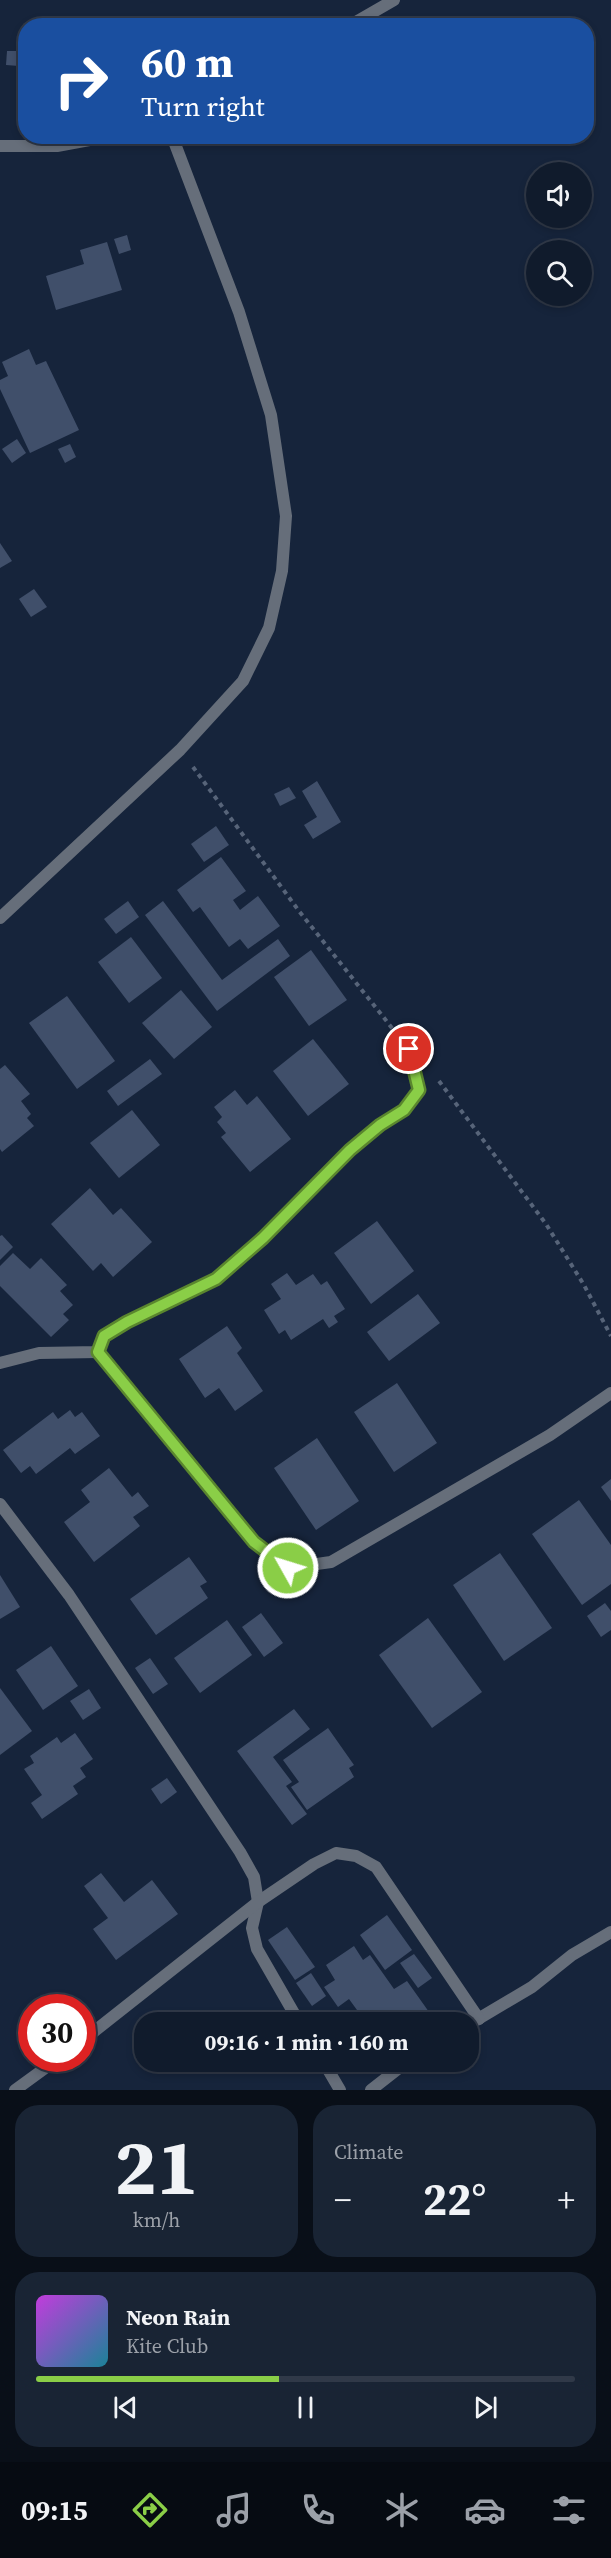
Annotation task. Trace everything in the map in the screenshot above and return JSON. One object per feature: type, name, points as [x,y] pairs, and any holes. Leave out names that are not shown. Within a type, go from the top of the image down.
[{"type":"street","points":[[363,18],[394,0]]},
{"type":"street","points":[[0,146],[57,147],[72,144]]},
{"type":"street","points":[[0,918],[180,750],[243,681],[269,628],[282,571],[286,516],[271,415],[239,312],[175,144]]},
{"type":"street","points":[[98,1352],[104,1336],[127,1322],[216,1279],[263,1238],[350,1150],[380,1125],[404,1110],[419,1090],[409,1049]]},
{"type":"street","points":[[0,1363],[39,1353],[98,1352]]},
{"type":"street","points":[[98,1352],[254,1542],[288,1568],[331,1562],[550,1435],[611,1393]]},
{"type":"street","points":[[0,1504],[69,1594],[240,1852],[254,1877],[258,1902],[252,1928],[257,1949],[293,2012]]},
{"type":"street","points":[[96,2030],[258,1902],[336,1853],[356,1856],[375,1867],[474,2012]]},
{"type":"street","points":[[479,2019],[532,1987],[572,1955],[611,1932]]},
{"type":"street","points":[[15,2090],[40,2072]]},
{"type":"street","points":[[329,2072],[340,2090]]},
{"type":"street","points":[[371,2090],[394,2072]]},
{"type":"building","points":[[7,51],[18,51],[18,66],[6,65]]},
{"type":"building","points":[[127,235],[131,250],[119,254],[114,239]]},
{"type":"building","points":[[107,242],[122,290],[56,310],[46,276],[84,264],[80,250]]},
{"type":"building","points":[[29,349],[36,365],[46,361],[79,430],[30,453],[0,389],[0,380],[8,376],[2,362]]},
{"type":"building","points":[[17,439],[26,453],[12,463],[2,449]]},
{"type":"building","points":[[70,444],[76,457],[65,463],[58,449]]},
{"type":"building","points":[[0,543],[12,561],[0,568]]},
{"type":"building","points":[[34,589],[47,607],[31,617],[19,599]]},
{"type":"building","points":[[317,781],[341,822],[313,839],[304,825],[317,817],[302,791]]},
{"type":"building","points":[[289,787],[296,798],[280,806],[274,794]]},
{"type":"building","points":[[216,826],[229,845],[204,862],[191,844]]},
{"type":"building","points":[[221,857],[246,891],[233,900],[240,910],[258,896],[280,926],[248,949],[240,939],[229,947],[200,907],[193,912],[177,890]]},
{"type":"building","points":[[128,901],[139,917],[116,934],[104,919]]},
{"type":"building","points":[[163,901],[222,980],[278,939],[290,956],[217,1011],[145,915]]},
{"type":"building","points":[[131,937],[162,978],[129,1003],[98,962]]},
{"type":"building","points":[[311,950],[347,1000],[309,1026],[274,977]]},
{"type":"building","points":[[181,990],[212,1027],[174,1059],[142,1023]]},
{"type":"building","points":[[67,996],[115,1061],[77,1089],[29,1023]]},
{"type":"building","points":[[313,1039],[349,1084],[308,1116],[273,1071]]},
{"type":"building","points":[[150,1059],[162,1074],[118,1106],[107,1091]]},
{"type":"building","points":[[5,1065],[30,1094],[21,1101],[31,1114],[27,1118],[34,1126],[2,1152],[0,1149],[0,1069]]},
{"type":"building","points":[[235,1090],[247,1105],[257,1096],[291,1139],[250,1172],[221,1137],[226,1133],[217,1122],[222,1117],[214,1107]]},
{"type":"building","points":[[132,1110],[160,1145],[119,1178],[90,1143]]},
{"type":"building","points":[[90,1188],[113,1215],[121,1208],[152,1242],[113,1277],[101,1263],[93,1271],[51,1224]]},
{"type":"building","points":[[377,1221],[414,1271],[371,1304],[334,1253]]},
{"type":"building","points":[[2,1235],[13,1247],[0,1260],[0,1236]]},
{"type":"building","points":[[13,1253],[30,1269],[41,1258],[67,1285],[60,1291],[73,1305],[63,1314],[69,1320],[51,1337],[0,1286],[0,1266]]},
{"type":"building","points":[[287,1273],[296,1285],[313,1274],[321,1285],[327,1281],[345,1309],[334,1316],[338,1322],[329,1328],[323,1319],[291,1340],[285,1330],[279,1334],[264,1310],[281,1299],[271,1284]]},
{"type":"building","points":[[418,1294],[440,1323],[389,1361],[367,1332]]},
{"type":"building","points":[[227,1326],[242,1348],[237,1353],[263,1391],[235,1411],[219,1388],[205,1398],[179,1359]]},
{"type":"building","points":[[397,1383],[437,1443],[394,1472],[354,1412]]},
{"type":"building","points":[[70,1410],[75,1417],[82,1412],[100,1436],[75,1454],[70,1448],[36,1474],[30,1466],[21,1473],[3,1450],[53,1412],[58,1419]]},
{"type":"building","points":[[317,1438],[359,1501],[316,1530],[274,1468]]},
{"type":"building","points":[[109,1468],[132,1497],[138,1492],[149,1506],[133,1517],[140,1526],[94,1562],[64,1522],[90,1502],[81,1490]]},
{"type":"building","points":[[611,1479],[611,1501],[601,1487]]},
{"type":"building","points":[[579,1500],[611,1545],[611,1584],[582,1605],[532,1534]]},
{"type":"building","points":[[500,1553],[552,1628],[504,1661],[453,1585]]},
{"type":"building","points":[[189,1557],[207,1582],[200,1586],[208,1598],[156,1635],[130,1599]]},
{"type":"building","points":[[0,1575],[20,1607],[0,1619]]},
{"type":"building","points":[[605,1603],[611,1611],[611,1630],[601,1637],[587,1616]]},
{"type":"building","points":[[261,1613],[283,1643],[264,1657],[242,1627]]},
{"type":"building","points":[[428,1618],[482,1692],[432,1728],[379,1655]]},
{"type":"building","points":[[227,1620],[252,1655],[200,1693],[174,1658]]},
{"type":"building","points":[[51,1646],[78,1686],[43,1710],[16,1670]]},
{"type":"building","points":[[150,1658],[168,1684],[153,1694],[135,1668]]},
{"type":"building","points":[[0,1688],[32,1731],[0,1755]]},
{"type":"building","points":[[89,1689],[101,1708],[83,1720],[70,1701]]},
{"type":"building","points":[[294,1709],[310,1729],[273,1757],[292,1782],[286,1786],[307,1814],[292,1825],[237,1751]]},
{"type":"building","points":[[328,1728],[354,1765],[349,1768],[354,1777],[307,1810],[291,1787],[299,1782],[283,1760]]},
{"type":"building","points":[[75,1733],[93,1759],[80,1768],[86,1777],[73,1786],[78,1794],[42,1819],[31,1803],[42,1795],[24,1769],[34,1763],[30,1756],[57,1737],[61,1743]]},
{"type":"building","points":[[167,1778],[177,1792],[161,1804],[151,1789]]},
{"type":"building","points":[[101,1873],[124,1902],[152,1880],[178,1914],[116,1960],[93,1929],[108,1918],[84,1886]]},
{"type":"building","points":[[387,1915],[412,1950],[385,1970],[360,1935]]},
{"type":"building","points":[[287,1927],[315,1967],[295,1980],[268,1940]]},
{"type":"building","points":[[354,1946],[363,1960],[370,1955],[394,1989],[407,1981],[429,2012],[354,2012],[357,2010],[349,1999],[338,2007],[324,1987],[335,1980],[326,1965]]},
{"type":"building","points":[[414,1954],[432,1978],[418,1988],[400,1963]]},
{"type":"building","points":[[311,1973],[326,1996],[312,2006],[296,1983]]},
{"type":"route","points":[[288,1568],[254,1542],[98,1352],[104,1336],[127,1322],[216,1279],[263,1238],[320,1177],[350,1150],[380,1125],[404,1110],[419,1090],[409,1049]]}]
